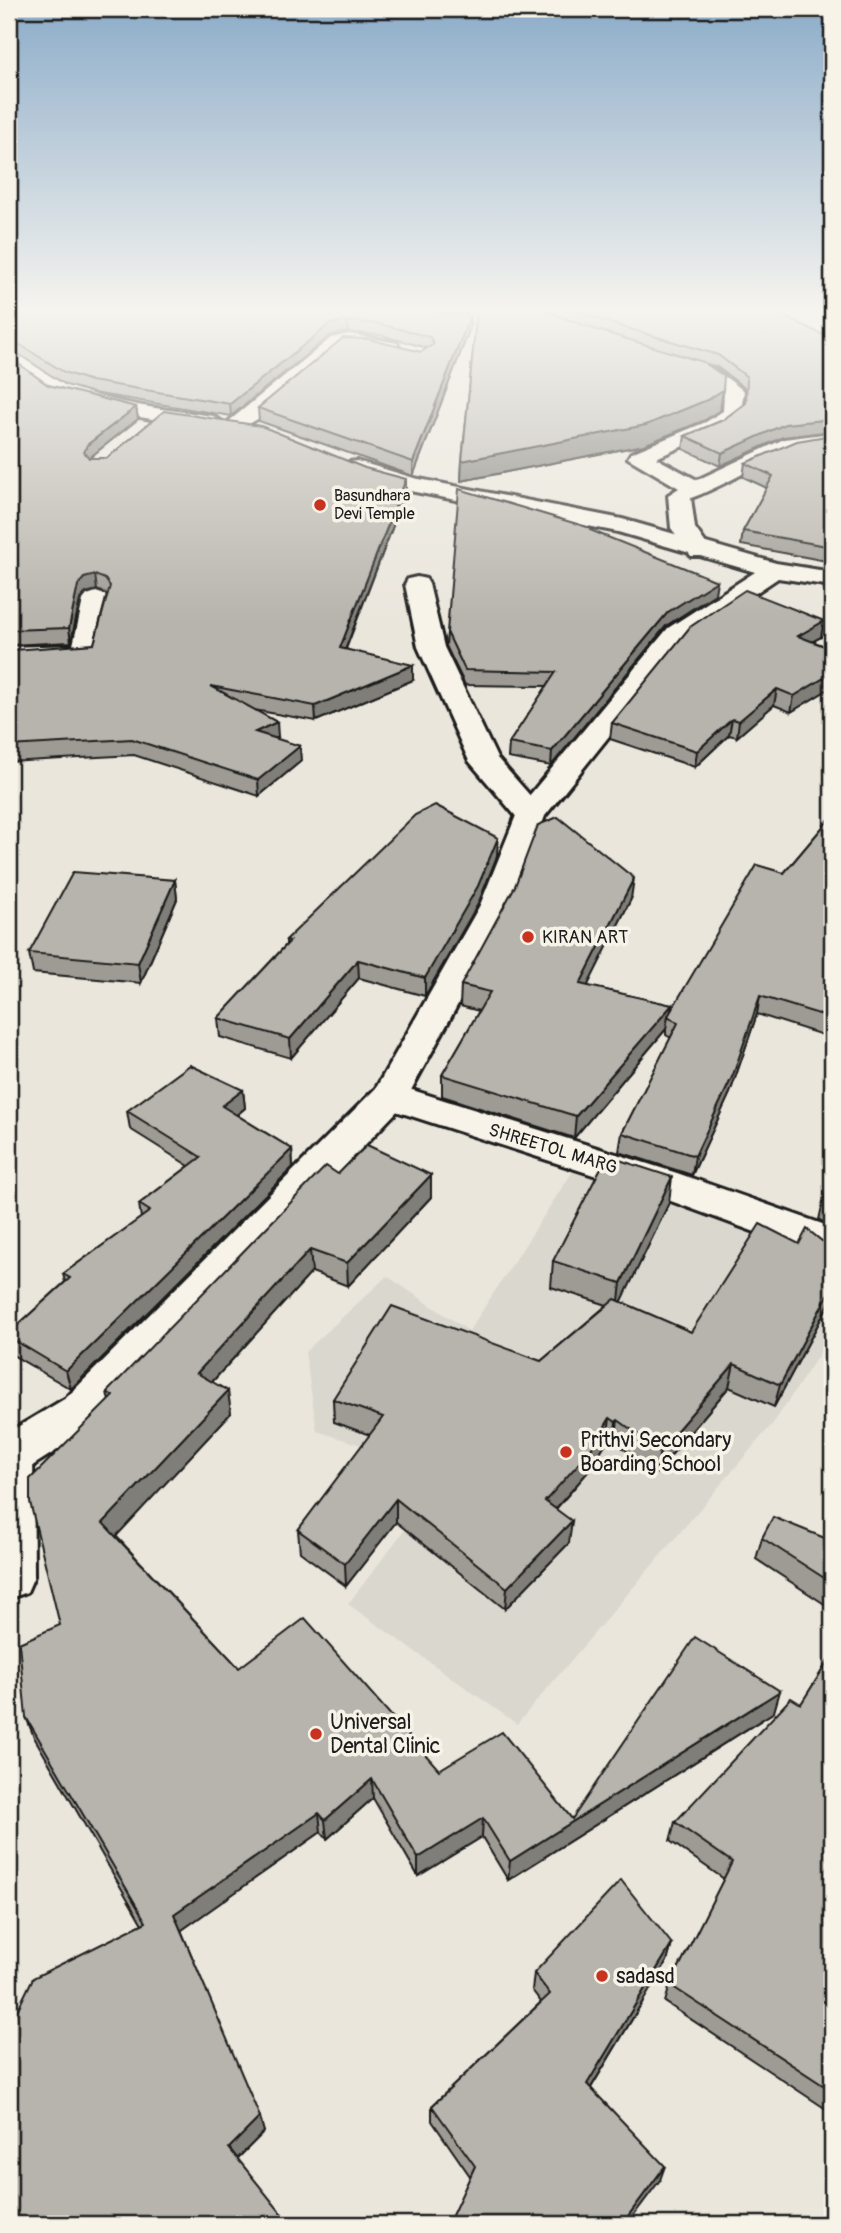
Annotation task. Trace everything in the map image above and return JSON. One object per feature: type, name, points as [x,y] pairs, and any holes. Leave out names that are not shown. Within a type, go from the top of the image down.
[{"type":"street","points":[[149,412],[268,431]]},
{"type":"street","points":[[234,425],[255,412]]},
{"type":"street","points":[[698,489],[639,458],[713,426],[733,412]]},
{"type":"street","points":[[137,436],[161,414]]},
{"type":"street","points":[[699,551],[683,528],[679,495],[698,489],[780,446],[820,438],[832,439]]},
{"type":"street","points":[[337,460],[410,484],[556,511],[622,526],[699,551],[774,570],[832,579]]},
{"type":"street","points":[[9,1576],[9,1452],[82,1411],[390,1096],[496,905],[530,814],[677,634],[774,570]]},
{"type":"street","points":[[416,584],[431,647],[484,761],[530,814]]},
{"type":"street","points":[[9,655],[85,652],[96,600]]},
{"type":"street","name":"SHREETOL MARG","points":[[390,1096],[663,1183],[816,1238],[832,1250]]},
{"type":"shaded area","name":"Prithvi Secondary Boarding School","points":[[573,1171],[832,1259],[832,1335],[774,1422],[517,1724],[348,1604],[448,1473],[317,1431],[305,1352],[387,1276],[469,1331]]},
{"type":"building","points":[[9,412],[129,412],[87,445],[84,452],[89,458],[107,458],[163,412],[172,412],[261,426],[365,468],[406,479],[340,648],[413,665],[315,706],[211,686],[277,722],[255,732],[300,746],[258,780],[132,739],[9,746],[9,667],[13,650],[94,644],[110,586],[105,579],[95,575],[84,578],[78,585],[69,628],[9,630]]},
{"type":"building","points":[[270,412],[432,412],[413,462]]},
{"type":"building","points":[[467,412],[677,412],[646,425],[462,461]]},
{"type":"building","points":[[734,412],[832,412],[832,419],[785,424],[722,453],[685,436],[723,420]]},
{"type":"building","points":[[832,435],[832,547],[743,531],[773,476],[745,463],[797,441]]},
{"type":"building","points":[[459,489],[591,528],[590,530],[717,581],[668,612],[552,751],[509,743],[556,672],[465,670],[447,632]]},
{"type":"building","points":[[745,590],[824,621],[798,636],[832,649],[832,673],[794,696],[777,689],[739,721],[732,719],[697,751],[612,723],[690,627]]},
{"type":"building","points":[[435,805],[498,838],[478,886],[425,978],[358,960],[290,1039],[218,1018],[290,941],[286,940],[415,815]]},
{"type":"building","points":[[832,816],[832,1018],[760,996],[733,1075],[695,1156],[622,1133],[678,1023],[668,1016],[757,865],[784,873]]},
{"type":"building","points":[[558,817],[634,878],[580,984],[672,1005],[576,1116],[442,1075],[490,992],[461,985],[515,886],[538,825]]},
{"type":"building","points":[[73,872],[175,880],[138,963],[29,953]]},
{"type":"building","points":[[190,1065],[243,1090],[222,1106],[292,1149],[66,1371],[9,1337],[9,1333],[70,1278],[63,1274],[150,1211],[139,1204],[201,1157],[127,1111]]},
{"type":"building","points":[[367,1145],[431,1175],[347,1263],[310,1250],[197,1373],[228,1391],[103,1523],[239,1668],[305,1618],[439,1770],[502,1732],[572,1819],[695,1637],[780,1691],[510,1861],[483,1818],[418,1858],[372,1779],[325,1820],[319,1813],[174,1914],[260,2117],[229,2148],[290,2224],[9,2224],[9,2022],[12,2021],[33,1978],[146,1922],[26,1717],[19,1643],[60,1625],[30,1502],[30,1479],[113,1396],[107,1392],[326,1166],[338,1174]]},
{"type":"building","points":[[607,1156],[672,1177],[621,1283],[553,1261]]},
{"type":"building","points":[[832,1183],[832,1201],[824,1197]]},
{"type":"building","points":[[760,1224],[799,1244],[807,1229],[822,1241],[832,1243],[832,1287],[780,1385],[734,1364],[660,1450],[618,1420],[616,1422],[610,1418],[590,1451],[545,1501],[572,1521],[507,1588],[396,1499],[345,1564],[298,1530],[383,1417],[333,1399],[392,1306],[541,1361],[615,1299],[691,1332]]},
{"type":"building","points":[[773,1517],[832,1541],[832,1583],[762,1538]]},
{"type":"building","points":[[832,1655],[832,2091],[670,1985],[732,1862],[675,1822],[791,1698],[801,1704]]},
{"type":"building","points":[[621,1880],[672,1944],[587,2084],[665,2166],[622,2224],[448,2224],[475,2166],[432,2106],[550,1994],[534,1973]]},
{"type":"place","name":"Basundhara Devi Temple","points":[[320,505]]},
{"type":"place","name":"KIRAN ART","points":[[528,937]]},
{"type":"place","name":"Prithvi Secondary Boarding School","points":[[566,1452]]},
{"type":"place","name":"Universal Dental Clinic","points":[[316,1734]]},
{"type":"place","name":"sadasd","points":[[602,1976]]}]
